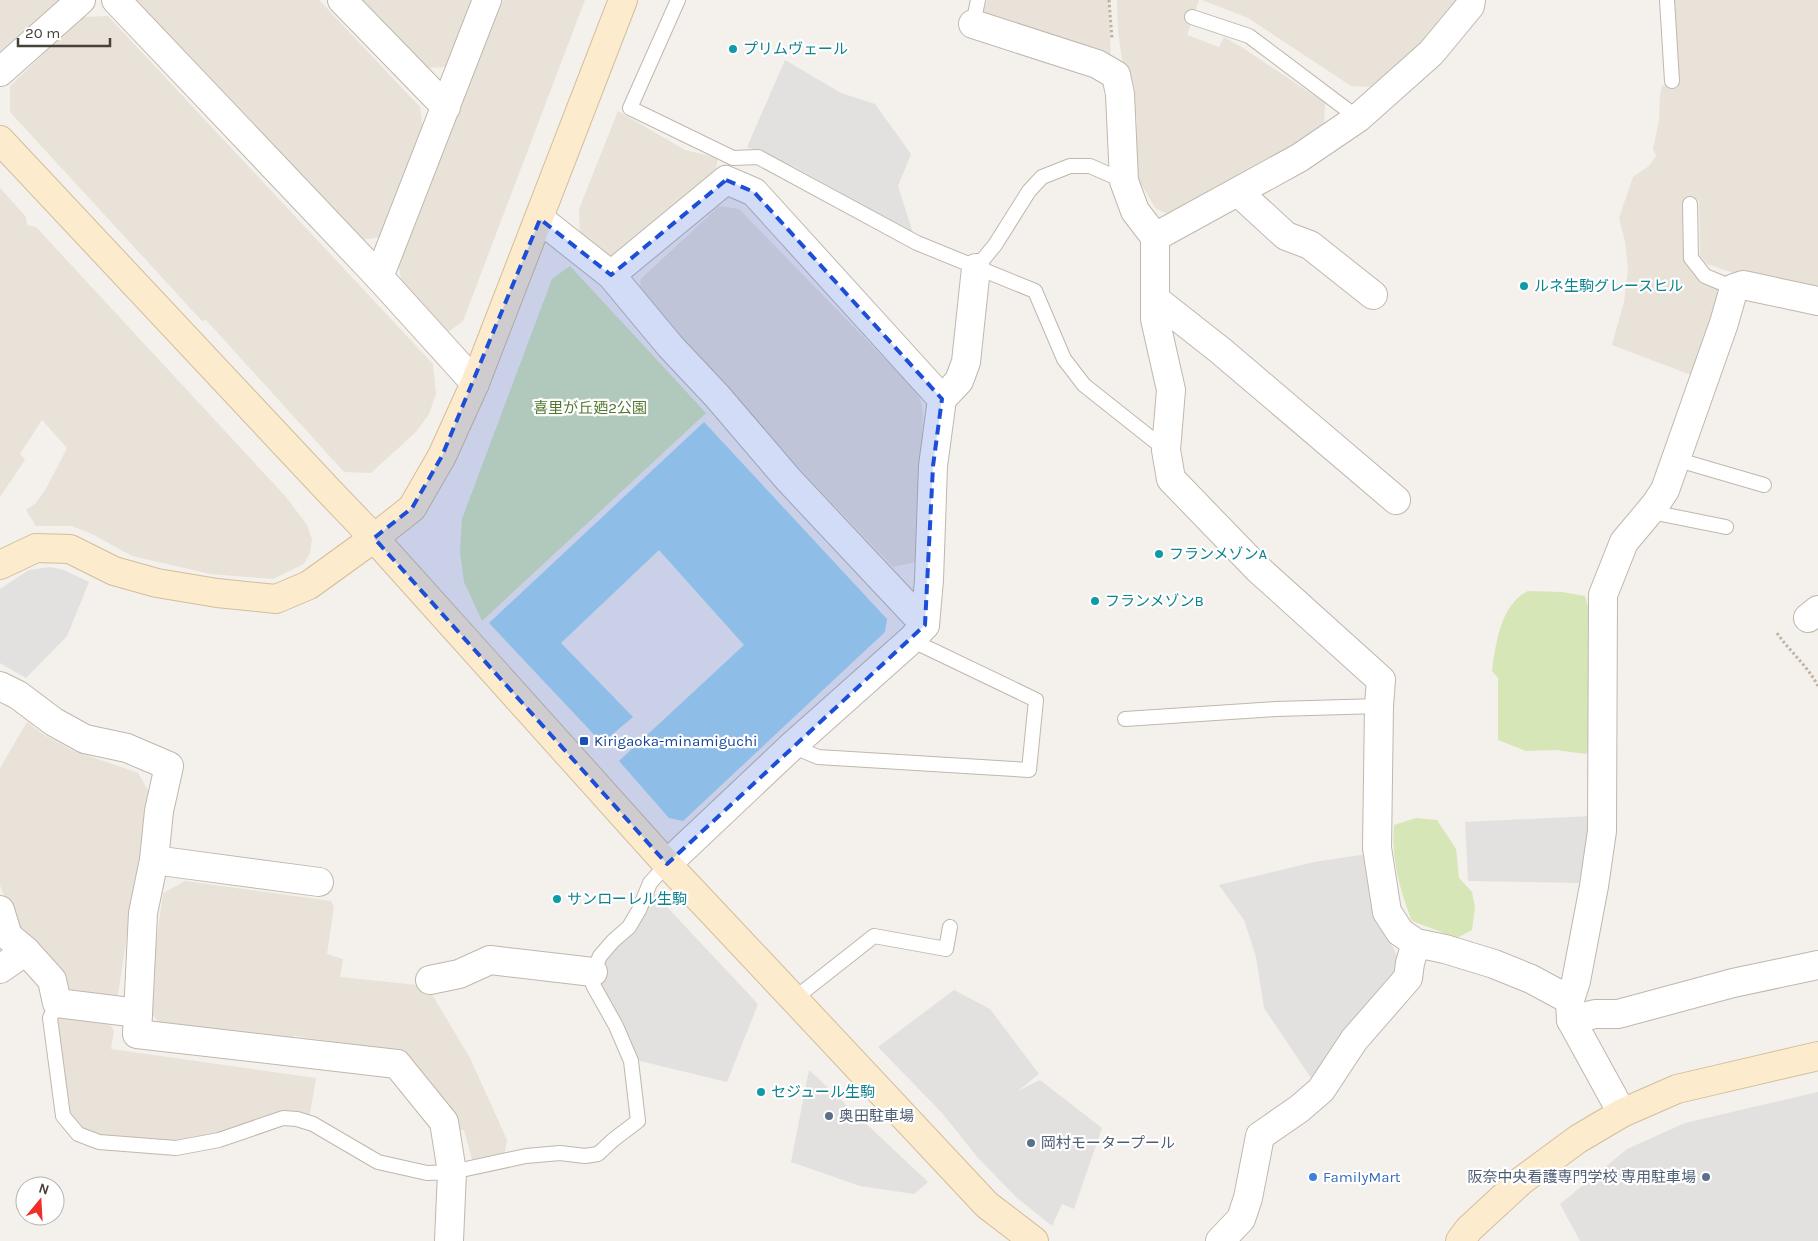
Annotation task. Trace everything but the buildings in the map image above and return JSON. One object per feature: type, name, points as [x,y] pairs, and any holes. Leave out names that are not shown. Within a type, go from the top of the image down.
[{"type":"street","points":[[0,72],[81,0]]},
{"type":"street","points":[[116,0],[378,277],[475,384]]},
{"type":"street","points":[[342,0],[446,107]]},
{"type":"street","points":[[378,277],[487,0]]},
{"type":"street","points":[[0,565],[36,548],[70,550],[114,571],[157,583],[276,599],[309,585],[412,508],[442,456],[475,384],[624,0]]},
{"type":"street","points":[[1155,237],[1299,158],[1358,118],[1431,53],[1470,6],[1471,0]]},
{"type":"street","points":[[975,12],[1097,64],[1116,75],[1120,94],[1124,181],[1135,211],[1155,237],[1155,319],[1171,390],[1166,450],[1171,479],[1258,569],[1382,680],[1379,706],[1377,848],[1387,912],[1400,932],[1416,943],[1494,964],[1531,979],[1570,1010],[1622,1113]]},
{"type":"street","points":[[0,140],[374,538],[667,864],[988,1205],[1034,1241]]},
{"type":"street","points":[[611,275],[729,169],[754,192],[942,399]]},
{"type":"street","points":[[1238,192],[1286,236],[1310,245],[1373,295]]},
{"type":"street","points":[[540,219],[611,275],[670,346],[717,396],[918,632]]},
{"type":"street","points":[[667,864],[792,746],[918,632],[929,580],[933,466],[942,399],[959,381],[966,362],[976,268]]},
{"type":"street","points":[[1570,1010],[1594,886],[1602,831],[1603,595],[1624,542],[1665,490],[1724,323],[1734,288],[1743,285],[1818,301]]},
{"type":"street","points":[[1155,299],[1229,358],[1396,500]]},
{"type":"street","points":[[0,686],[18,695],[54,722],[85,739],[127,748],[170,766],[159,810],[154,860],[143,913],[137,1034],[397,1064],[444,1122],[452,1172],[449,1241]]},
{"type":"street","points":[[154,860],[319,882]]},
{"type":"street","points":[[0,910],[8,936],[26,951],[52,980],[57,1003],[138,1013]]},
{"type":"street","points":[[1220,1241],[1244,1230],[1260,1136],[1299,1109],[1321,1090],[1354,1040],[1408,978],[1416,943]]},
{"type":"street","points":[[0,969],[26,951]]},
{"type":"street","points":[[430,980],[458,974],[490,960],[593,972]]},
{"type":"street","points":[[1570,1010],[1595,1014],[1618,1014],[1733,983],[1818,965]]},
{"type":"street","points":[[1460,1241],[1469,1229],[1520,1181],[1578,1139],[1622,1113],[1677,1089],[1818,1056]]},
{"type":"lane","points":[[678,0],[630,108],[729,169],[758,157],[916,243],[1035,291],[1064,359],[1084,385],[1166,450]]},
{"type":"lane","points":[[1667,0],[1672,81]]},
{"type":"lane","points":[[1192,17],[1249,36],[1358,118]]},
{"type":"lane","points":[[976,268],[995,245],[1029,191],[1042,177],[1070,166],[1090,166],[1124,181]]},
{"type":"lane","points":[[1690,204],[1691,258],[1705,276],[1734,288]]},
{"type":"lane","points":[[1675,459],[1764,485]]},
{"type":"lane","points":[[1655,505],[1661,514],[1726,527]]},
{"type":"lane","points":[[792,746],[818,757],[1029,770],[1036,700],[918,632]]},
{"type":"lane","points":[[1126,719],[1276,709],[1379,706]]},
{"type":"lane","points":[[57,1003],[50,1018],[63,1116],[78,1134],[99,1142],[176,1148],[219,1140],[283,1118],[297,1119],[313,1124],[378,1162],[427,1173],[452,1172],[526,1156],[560,1153],[585,1156],[598,1154],[638,1121],[631,1061],[616,1026],[593,985],[593,972],[600,956],[629,926],[639,910],[650,884],[667,864]]},
{"type":"lane","points":[[794,999],[874,936],[946,949],[950,927]]},
{"type":"path","points":[[1777,633],[1784,644],[1812,674],[1818,686]]},
{"type":"highlighted area","points":[[726,180],[754,192],[942,399],[933,466],[925,625],[667,864],[374,538],[412,508],[442,456],[540,219],[611,275]]},
{"type":"shaded area","points":[[0,0],[60,0],[0,56]]},
{"type":"shaded area","points":[[130,0],[319,0],[420,107],[423,130],[380,237],[356,241]]},
{"type":"shaded area","points":[[360,0],[472,0],[448,67],[423,68]]},
{"type":"shaded area","points":[[503,0],[585,0],[463,321],[446,334],[403,294],[399,266]]},
{"type":"shaded area","points":[[987,0],[1109,0],[1111,66],[982,16]]},
{"type":"shaded area","points":[[1117,0],[1199,0],[1187,35],[1219,47],[1224,37],[1240,46],[1325,103],[1324,125],[1303,148],[1169,214],[1156,209],[1131,167],[1135,153],[1137,121],[1126,84],[1118,32]]},
{"type":"shaded area","points":[[1202,0],[1455,0],[1421,42],[1374,87],[1351,86],[1248,18]]},
{"type":"shaded area","points":[[1672,0],[1818,0],[1818,293],[1737,274],[1707,264],[1700,256],[1699,200],[1684,199],[1684,261],[1700,283],[1723,291],[1718,295],[1691,375],[1612,345],[1624,302],[1628,269],[1625,241],[1619,218],[1633,177],[1649,166],[1656,156],[1653,149],[1659,121],[1662,85],[1673,88]]},
{"type":"shaded area","points":[[108,16],[433,364],[436,394],[429,414],[417,431],[371,473],[344,472],[206,320],[202,321],[10,112],[10,86],[82,17]]},
{"type":"shaded area","points":[[785,60],[841,93],[875,104],[911,154],[898,186],[913,233],[795,167],[747,147]]},
{"type":"shaded area","points":[[618,111],[685,150],[718,158],[716,169],[621,260],[598,256],[580,239],[579,209]]},
{"type":"shaded area","points":[[0,188],[26,217],[27,225],[36,227],[286,497],[307,525],[312,539],[310,553],[304,564],[273,579],[211,574],[132,556],[94,535],[72,526],[36,526],[26,510],[36,503],[47,487],[67,448],[42,420],[20,454],[25,460],[0,497]]},
{"type":"shaded area","points":[[719,206],[739,209],[919,394],[923,413],[916,562],[893,567],[639,300],[641,279]]},
{"type":"shaded area","points":[[50,567],[64,570],[89,582],[67,636],[26,678],[0,663],[0,589],[29,570]]},
{"type":"shaded area","points":[[27,722],[44,735],[72,750],[138,773],[149,792],[118,994],[113,999],[68,995],[17,931],[0,885],[0,768]]},
{"type":"shaded area","points":[[1591,816],[1579,883],[1468,881],[1465,822]]},
{"type":"shaded area","points":[[1367,854],[1384,930],[1395,951],[1400,970],[1313,1081],[1264,1008],[1256,957],[1244,920],[1219,885],[1314,862]]},
{"type":"shaded area","points":[[185,881],[331,901],[334,907],[327,954],[343,959],[340,977],[427,986],[470,1058],[507,1140],[504,1157],[473,1163],[464,1130],[456,1130],[384,1049],[294,1036],[291,1048],[164,1028],[147,1009],[163,893]]},
{"type":"shaded area","points":[[652,891],[758,1004],[727,1082],[636,1060],[601,990],[597,975],[604,956]]},
{"type":"shaded area","points":[[954,990],[990,1009],[1039,1074],[1018,1091],[1040,1080],[1102,1128],[1074,1209],[1062,1204],[1052,1226],[1016,1197],[978,1158],[943,1114],[878,1047]]},
{"type":"shaded area","points":[[58,1015],[110,1025],[114,1031],[111,1049],[316,1078],[309,1119],[174,1143],[111,1141],[86,1132],[69,1116],[54,1019]]},
{"type":"shaded area","name":"奥田駐車場","points":[[809,1070],[928,1182],[914,1194],[860,1186],[791,1162]]},
{"type":"shaded area","name":"阪奈中央看護専門学校 専用駐車場","points":[[1818,1092],[1818,1241],[1580,1241],[1560,1204],[1627,1149],[1685,1123]]},
{"type":"green space","name":"喜里が丘廼2公園","points":[[570,266],[706,413],[482,621],[464,582],[460,552],[462,519],[552,279]]},
{"type":"green space","points":[[1528,591],[1562,592],[1585,596],[1592,620],[1591,745],[1586,754],[1556,750],[1526,751],[1498,740],[1498,678],[1492,671],[1495,649],[1505,615],[1519,597]]},
{"type":"green space","points":[[1416,818],[1437,820],[1456,849],[1459,878],[1472,892],[1475,907],[1472,930],[1457,938],[1412,921],[1408,910],[1395,862],[1394,825]]},
{"type":"water","points":[[704,422],[887,619],[885,632],[683,821],[669,818],[619,761],[744,645],[659,550],[561,643],[633,717],[602,743],[489,623]]},
{"type":"place","name":"プリムヴェール","points":[[733,49]]},
{"type":"place","name":"ルネ生駒グレースヒル","points":[[1524,286]]},
{"type":"place","name":"フランメゾンA","points":[[1159,554]]},
{"type":"place","name":"フランメゾンB","points":[[1095,601]]},
{"type":"place","name":"Kirigaoka-minamiguchi","points":[[584,741]]},
{"type":"place","name":"サンローレル生駒","points":[[557,899]]},
{"type":"place","name":"セジュール生駒","points":[[761,1092]]},
{"type":"place","name":"奥田駐車場","points":[[829,1116]]},
{"type":"place","name":"岡村モータープール","points":[[1031,1143]]},
{"type":"place","name":"FamilyMart","points":[[1313,1177]]},
{"type":"place","name":"阪奈中央看護専門学校 専用駐車場","points":[[1706,1177]]}]
